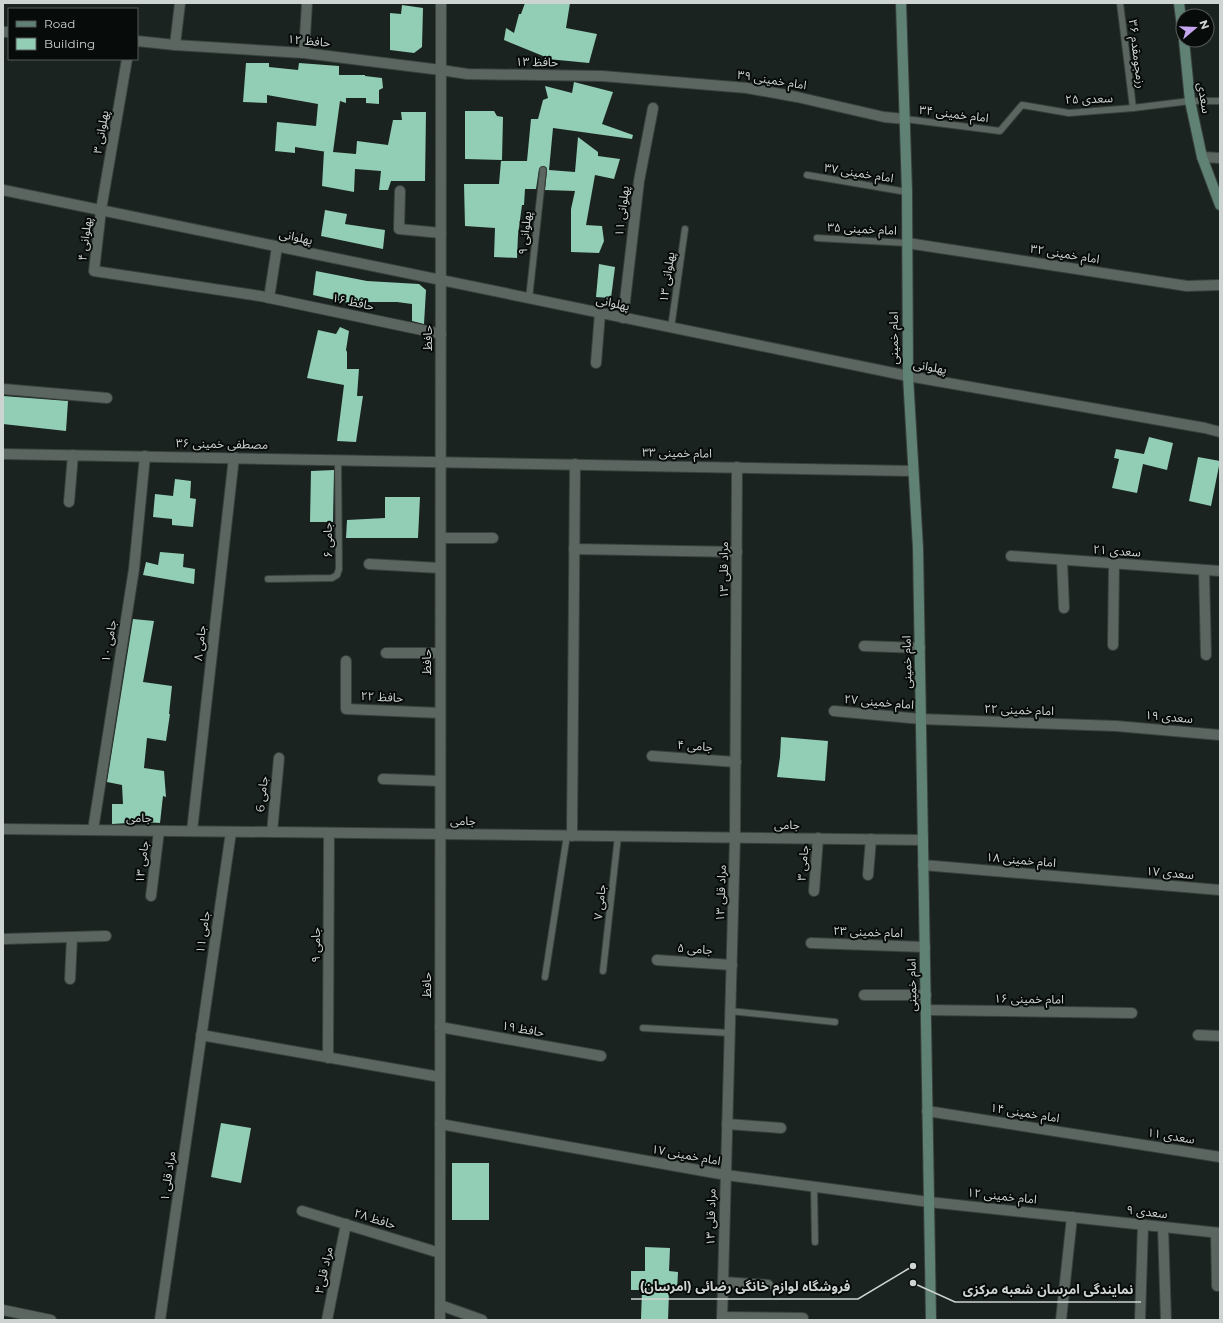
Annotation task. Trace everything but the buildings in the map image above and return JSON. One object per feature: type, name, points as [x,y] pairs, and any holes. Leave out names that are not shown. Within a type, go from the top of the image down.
[{"type":"main road","name":"امام خمینی","points":[[901,3],[907,192],[908,376],[918,548],[931,1320]]},
{"type":"main road","name":"سعدی","points":[[1185,48],[1190,101],[1202,157],[1220,205]]},
{"type":"street","points":[[175,45],[180,3]]},
{"type":"street","points":[[304,53],[307,3]]},
{"type":"street","name":"حافظ","points":[[440,1320],[441,3]]},
{"type":"street","name":"حافظ ۱۲","points":[[138,41],[175,45],[304,53],[441,70]]},
{"type":"street","name":"پهلوانی ۳","points":[[101,210],[127,60]]},
{"type":"street","name":"حافظ ۱۳","points":[[441,70],[467,74],[602,76],[632,78]]},
{"type":"street","name":"امام خمینی ۳۹","points":[[632,78],[747,88],[797,96],[884,117],[905,119]]},
{"type":"street","name":"پهلوانی ۱۱","points":[[622,318],[639,181],[653,108]]},
{"type":"street","points":[[1202,157],[1220,158]]},
{"type":"street","name":"پهلوانی","points":[[3,190],[908,376],[1220,432]]},
{"type":"street","points":[[400,191],[399,229],[441,233]]},
{"type":"street","name":"پهلوانی ۴","points":[[94,271],[101,210]]},
{"type":"street","name":"امام خمینی ۳۲","points":[[907,243],[1187,286],[1220,285]]},
{"type":"street","points":[[265,297],[277,247]]},
{"type":"street","name":"حافظ ۱۶","points":[[94,271],[265,297],[441,334]]},
{"type":"street","points":[[596,363],[600,313]]},
{"type":"street","points":[[3,389],[107,398]]},
{"type":"street","name":"مصطفی خمینی ۳۶","points":[[3,454],[234,457],[441,462]]},
{"type":"street","points":[[69,502],[73,455]]},
{"type":"street","name":"جامی ۱۰","points":[[93,830],[134,569],[145,456]]},
{"type":"street","name":"جامی ۸","points":[[192,831],[234,457]]},
{"type":"street","name":"امام خمینی ۳۳","points":[[441,462],[913,471]]},
{"type":"street","points":[[569,835],[575,464]]},
{"type":"street","name":"مراد قلی ۱۳","points":[[722,1319],[735,837],[737,467]]},
{"type":"street","points":[[440,538],[493,538]]},
{"type":"street","points":[[574,549],[737,552]]},
{"type":"street","name":"سعدی ۲۱","points":[[1011,556],[1220,571]]},
{"type":"street","points":[[1062,560],[1064,608]]},
{"type":"street","points":[[369,564],[440,568]]},
{"type":"street","points":[[1113,645],[1114,564]]},
{"type":"street","points":[[1204,570],[1206,655]]},
{"type":"street","points":[[864,646],[920,648]]},
{"type":"street","points":[[386,653],[440,653]]},
{"type":"street","name":"حافظ ۲۲","points":[[346,661],[346,709],[440,713]]},
{"type":"street","name":"امام خمینی ۲۷","points":[[834,711],[921,719]]},
{"type":"street","name":"امام خمینی ۲۲","points":[[921,719],[1116,726]]},
{"type":"street","name":"سعدی ۱۹","points":[[1116,726],[1220,735]]},
{"type":"street","name":"جامی ۴","points":[[652,756],[736,762]]},
{"type":"street","name":"جامی 6","points":[[272,832],[279,758]]},
{"type":"street","points":[[383,779],[440,781]]},
{"type":"street","name":"جامی","points":[[3,829],[923,840]]},
{"type":"street","name":"جامی ۱۳","points":[[150,896],[159,831]]},
{"type":"street","name":"جامی ۱۱","points":[[201,1035],[231,832]]},
{"type":"street","name":"جامی ۹","points":[[328,1058],[329,833]]},
{"type":"street","name":"جامی ۳","points":[[814,890],[818,838]]},
{"type":"street","points":[[868,875],[871,839]]},
{"type":"street","name":"امام خمینی ۱۸","points":[[923,865],[1117,882]]},
{"type":"street","name":"سعدی ۱۷","points":[[1117,882],[1220,890]]},
{"type":"street","points":[[3,939],[106,936]]},
{"type":"street","points":[[70,979],[72,937]]},
{"type":"street","name":"امام خمینی ۲۳","points":[[811,943],[925,947]]},
{"type":"street","name":"جامی ۵","points":[[657,960],[732,965]]},
{"type":"street","points":[[864,995],[926,995]]},
{"type":"street","name":"امام خمینی ۱۶","points":[[926,1010],[1132,1013]]},
{"type":"street","name":"حافظ ۱۹","points":[[440,1027],[601,1056]]},
{"type":"street","points":[[201,1035],[440,1077]]},
{"type":"street","name":"مراد قلی ۱","points":[[160,1320],[201,1035]]},
{"type":"street","points":[[1198,1036],[1220,1036]]},
{"type":"street","name":"امام خمینی ۱۴","points":[[927,1111],[1118,1141]]},
{"type":"street","name":"امام خمینی ۱۷","points":[[440,1124],[726,1175],[929,1202]]},
{"type":"street","points":[[727,1124],[781,1128]]},
{"type":"street","name":"سعدی ۱۱","points":[[1118,1141],[1220,1157]]},
{"type":"street","name":"امام خمینی ۱۲","points":[[929,1202],[1072,1217]]},
{"type":"street","name":"حافظ ۲۸","points":[[302,1211],[440,1253]]},
{"type":"street","points":[[1060,1320],[1072,1217]]},
{"type":"street","name":"سعدی ۹","points":[[1072,1217],[1218,1233]]},
{"type":"street","name":"مراد قلی۳","points":[[327,1320],[346,1224]]},
{"type":"street","points":[[1140,1320],[1143,1225]]},
{"type":"street","points":[[1163,1227],[1166,1320]]},
{"type":"street","points":[[1217,1286],[1218,1233]]},
{"type":"street","points":[[723,1282],[768,1285]]},
{"type":"street","points":[[440,1305],[482,1320]]},
{"type":"street","points":[[3,1310],[52,1320]]},
{"type":"street","points":[[722,1319],[803,1318]]},
{"type":"lane","name":"رزمجومقدم ۳۶","points":[[1120,3],[1133,108]]},
{"type":"lane","name":"سعدی ۲۵","points":[[1000,130],[1022,104],[1069,113],[1133,108],[1190,101],[1220,101]]},
{"type":"lane","name":"امام خمینی ۳۴","points":[[905,119],[1000,130]]},
{"type":"lane","name":"پهلوانی ۹","points":[[529,298],[543,170]]},
{"type":"lane","name":"امام خمینی ۳۷","points":[[807,175],[907,192]]},
{"type":"lane","name":"پهلوانی ۱۳","points":[[671,328],[686,229]]},
{"type":"lane","name":"امام خمینی ۳۵","points":[[817,238],[907,243]]},
{"type":"lane","name":"جامی ۶","points":[[268,579],[332,578],[337,575],[339,569],[338,459]]},
{"type":"lane","points":[[545,977],[569,835]]},
{"type":"lane","name":"جامی ۷","points":[[603,971],[618,836]]},
{"type":"lane","points":[[730,1011],[835,1022]]},
{"type":"lane","points":[[643,1028],[730,1033]]},
{"type":"lane","points":[[814,1186],[815,1242]]},
{"type":"place","name":"فروشگاه لوازم خانگی رضائی (امرسان)","points":[[913,1266]]},
{"type":"place","name":"نمایندگی امرسان شعبه مرکزی","points":[[913,1283]]}]
